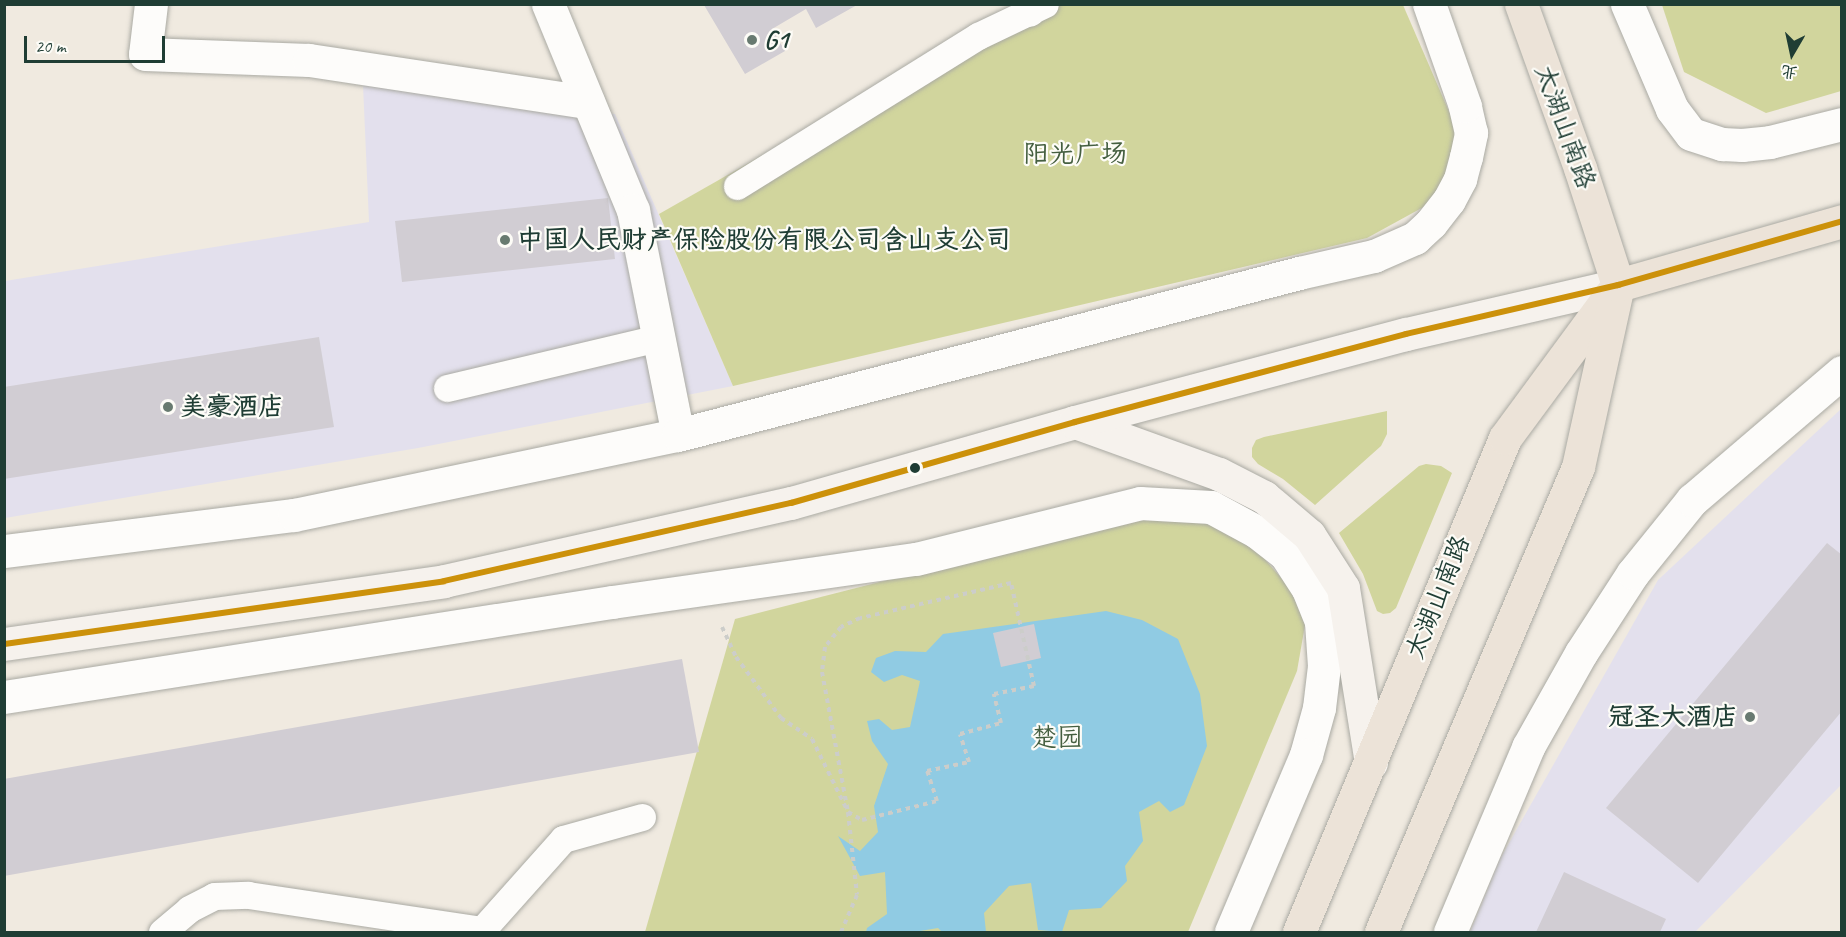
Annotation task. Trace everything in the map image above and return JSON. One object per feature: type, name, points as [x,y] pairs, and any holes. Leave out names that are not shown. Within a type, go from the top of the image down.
[{"type":"main road","name":"太湖山南路","points":[[1381,933],[1578,467],[1618,285],[1581,168],[1521,4]]},
{"type":"main road","points":[[4,644],[444,581],[791,503],[1076,422],[1406,334],[1618,285],[1842,221]]},
{"type":"main road","name":"太湖山南路","points":[[1299,933],[1505,438],[1618,285]]},
{"type":"main road","points":[[1076,422],[1219,474],[1264,497],[1309,535],[1343,588],[1371,763]]},
{"type":"street","points":[[151,4],[145,54],[309,60],[588,102]]},
{"type":"street","points":[[548,4],[633,210],[678,435]]},
{"type":"street","points":[[4,551],[294,515],[678,435],[1299,273],[1374,256],[1415,238],[1431,224],[1455,189],[1463,168],[1471,133],[1465,106],[1429,4]]},
{"type":"street","points":[[1627,4],[1672,109],[1691,134],[1722,144],[1742,145],[1770,142],[1842,124]]},
{"type":"street","points":[[1450,933],[1528,747],[1581,653],[1633,573],[1692,500],[1842,372]]},
{"type":"street","points":[[4,697],[612,602],[916,559],[1140,503],[1210,507],[1257,532],[1286,555],[1308,589],[1322,622],[1324,666],[1319,708],[1306,755],[1230,933]]},
{"type":"lane","points":[[737,186],[978,36],[1034,6]]},
{"type":"lane","points":[[447,388],[658,338]]},
{"type":"lane","points":[[162,933],[189,909],[214,896],[248,896],[482,930],[563,839],[642,817]]},
{"type":"path","points":[[719,621],[736,657],[781,718],[812,739],[848,812],[862,820],[937,801],[927,771],[969,762],[960,734],[1001,723],[994,694],[1034,686],[1011,583],[860,618],[841,627],[825,647],[822,672],[848,812],[856,895],[841,933]]},
{"type":"shaded area","points":[[363,85],[615,114],[733,386],[418,448],[5,518],[5,281],[369,222]]},
{"type":"shaded area","points":[[1841,409],[1841,785],[1695,932],[1470,932],[1500,859],[1658,580]]},
{"type":"green space","name":"阳光广场","points":[[1049,5],[1403,5],[1457,130],[1455,168],[1429,204],[1367,238],[733,386],[659,214],[984,29]]},
{"type":"green space","points":[[1662,5],[1841,5],[1841,91],[1766,113],[1684,72]]},
{"type":"green space","points":[[1387,411],[1387,434],[1381,446],[1315,505],[1283,479],[1258,464],[1252,457],[1252,448],[1256,440],[1264,437]]},
{"type":"green space","points":[[1426,464],[1441,466],[1452,473],[1396,608],[1390,613],[1383,614],[1377,611],[1363,574],[1339,533],[1419,466]]},
{"type":"green space","name":"楚园","points":[[1143,515],[1204,521],[1247,539],[1290,588],[1305,625],[1297,671],[1188,932],[645,932],[735,619]]},
{"type":"water","points":[[1106,611],[1142,620],[1178,639],[1200,694],[1207,746],[1184,805],[1170,812],[1159,801],[1139,812],[1143,841],[1125,866],[1127,881],[1101,908],[1069,910],[1062,932],[1038,930],[1031,883],[1009,886],[984,913],[986,932],[942,932],[938,928],[914,932],[866,932],[867,928],[887,914],[885,872],[860,876],[838,836],[860,851],[878,832],[874,806],[888,764],[872,741],[867,721],[879,719],[892,730],[910,727],[920,681],[902,675],[884,682],[871,672],[876,658],[895,651],[926,652],[943,634]]},
{"type":"building","name":"G1","points":[[704,5],[857,5],[816,28],[806,9],[772,29],[785,51],[745,74]]},
{"type":"building","name":"中国人民财产保险股份有限公司含山支公司","points":[[608,198],[615,259],[402,282],[395,221]]},
{"type":"building","name":"美豪酒店","points":[[319,337],[334,427],[4,479],[4,387]]},
{"type":"building","points":[[1827,543],[1842,555],[1842,711],[1698,883],[1606,808]]},
{"type":"building","points":[[1034,624],[1041,658],[1001,667],[993,633]]},
{"type":"building","points":[[682,659],[699,752],[4,876],[4,779]]},
{"type":"building","points":[[1564,872],[1666,919],[1660,932],[1536,932]]},
{"type":"transit line","points":[[4,644],[444,581],[791,503],[1075,422],[1406,334],[1618,285],[1842,221]]},
{"type":"place","name":"G1","points":[[752,40]]},
{"type":"place","name":"中国人民财产保险股份有限公司含山支公司","points":[[505,240]]},
{"type":"place","name":"美豪酒店","points":[[168,407]]},
{"type":"place","name":"冠圣大酒店","points":[[1750,717]]}]
